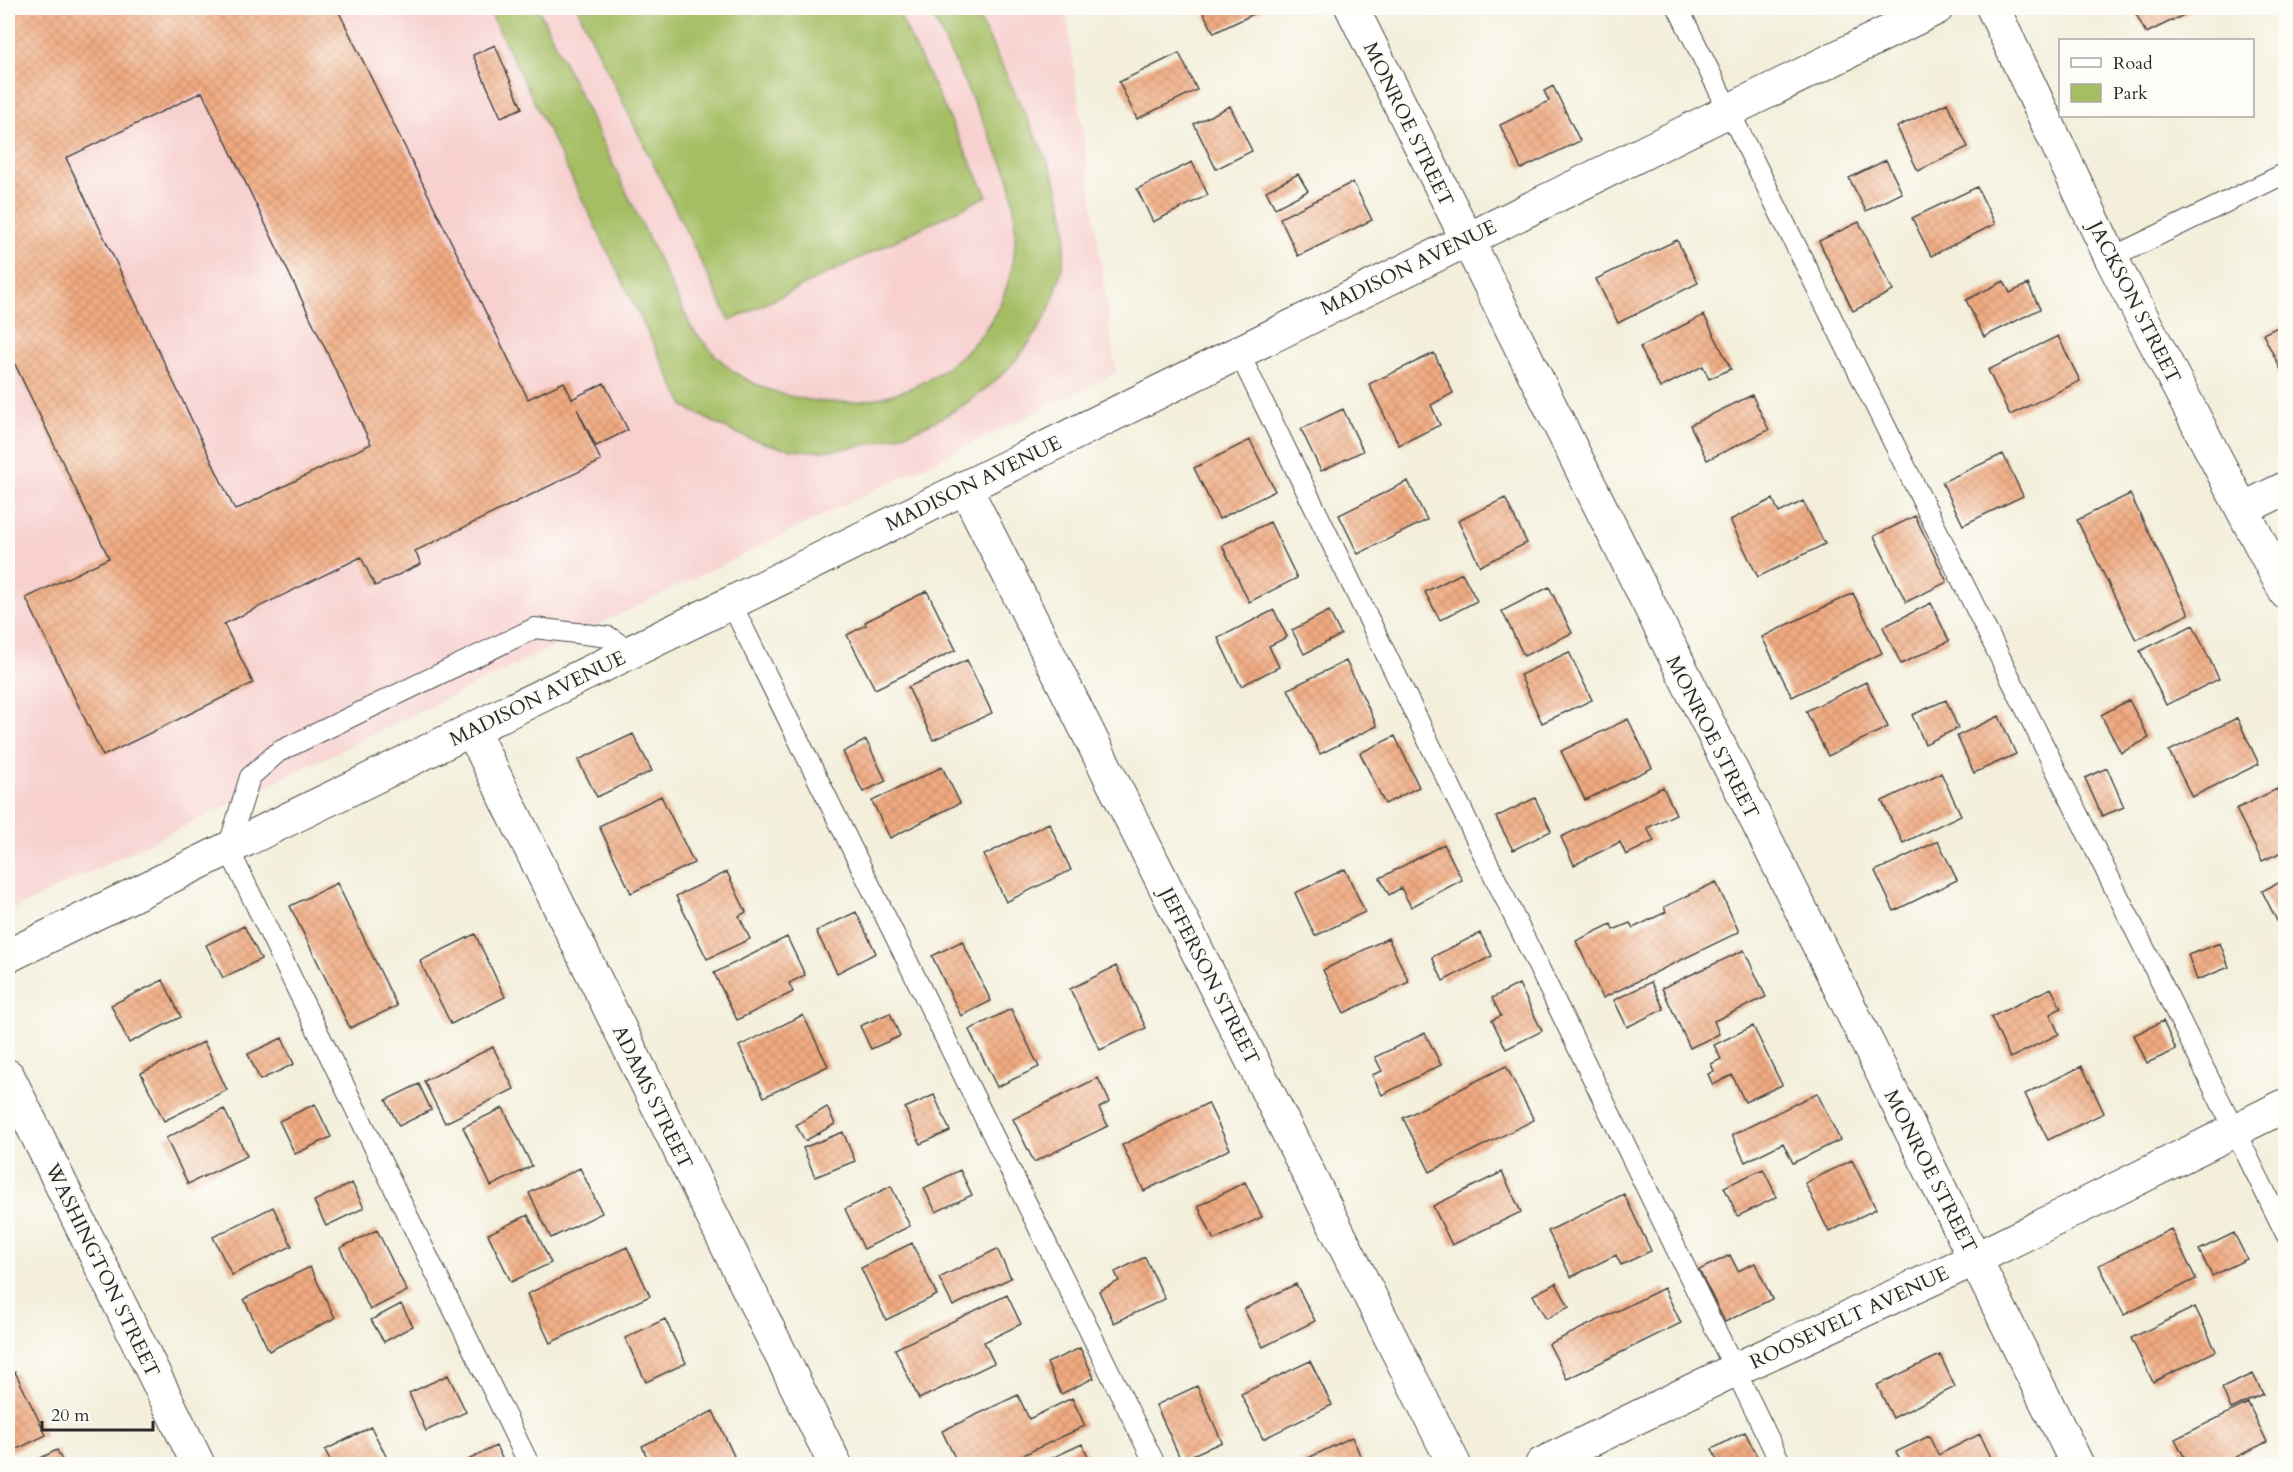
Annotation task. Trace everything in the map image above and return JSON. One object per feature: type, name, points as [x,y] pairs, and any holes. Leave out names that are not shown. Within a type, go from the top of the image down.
[{"type":"street","name":"MONROE STREET","points":[[1352,8],[1465,239],[2077,1464]]},
{"type":"street","name":"MADISON AVENUE","points":[[8,956],[731,603],[1726,110],[1937,8]]},
{"type":"street","name":"JACKSON STREET","points":[[1993,8],[2111,258],[2286,593]]},
{"type":"street","name":"JEFFERSON STREET","points":[[965,487],[1454,1464]]},
{"type":"street","points":[[2243,509],[2286,488]]},
{"type":"street","name":"ADAMS STREET","points":[[472,730],[835,1464]]},
{"type":"street","name":"WASHINGTON STREET","points":[[8,1076],[198,1464]]},
{"type":"street","name":"ROOSEVELT AVENUE","points":[[1542,1464],[1734,1370],[1975,1259],[2286,1105]]},
{"type":"lane","points":[[1677,8],[2286,1234]]},
{"type":"lane","points":[[2111,258],[2286,173]]},
{"type":"lane","points":[[1238,351],[1781,1464]]},
{"type":"lane","points":[[731,603],[1155,1464]]},
{"type":"lane","points":[[529,1464],[228,848],[250,777],[278,752],[535,628],[609,637],[631,652]]},
{"type":"shaded area","points":[[8,8],[1066,8],[1116,373],[8,912]]},
{"type":"green space","points":[[488,8],[538,8],[692,329],[713,353],[747,380],[781,394],[828,402],[857,401],[886,396],[913,387],[939,373],[962,356],[981,335],[997,310],[1008,283],[1014,257],[1015,229],[1008,174],[929,8],[974,8],[1044,154],[1057,185],[1064,217],[1066,236],[1063,260],[1052,300],[1033,337],[1008,369],[976,396],[940,419],[901,435],[860,446],[819,451],[783,448],[748,438],[684,406]]},
{"type":"green space","points":[[577,8],[896,8],[987,196],[730,321]]},
{"type":"building","points":[[8,8],[337,8],[528,399],[564,382],[572,399],[604,383],[628,430],[596,446],[577,409],[601,461],[415,551],[421,564],[375,586],[361,557],[224,624],[253,683],[103,756],[26,598],[109,558],[8,350]],"holes":[[[202,92],[371,444],[235,510],[66,158]]]},
{"type":"building","points":[[1201,8],[1266,8],[1214,33]]},
{"type":"building","points":[[2133,8],[2198,8],[2146,33]]},
{"type":"building","points":[[495,45],[522,108],[501,117],[473,55]]},
{"type":"building","points":[[1179,53],[1197,90],[1137,119],[1119,82]]},
{"type":"building","points":[[1553,86],[1580,141],[1521,169],[1500,125],[1549,101],[1544,91]]},
{"type":"building","points":[[1947,103],[1968,147],[1918,171],[1897,127]]},
{"type":"building","points":[[1230,106],[1252,151],[1216,169],[1194,124]]},
{"type":"building","points":[[1886,160],[1902,193],[1866,211],[1849,178]]},
{"type":"building","points":[[1192,162],[1208,195],[1153,222],[1137,189]]},
{"type":"building","points":[[1298,174],[1308,191],[1275,208],[1266,191]]},
{"type":"building","points":[[1353,182],[1372,220],[1298,256],[1280,218]]},
{"type":"building","points":[[1977,187],[1995,224],[1931,256],[1912,218]]},
{"type":"building","points":[[1859,222],[1893,291],[1853,311],[1819,241]]},
{"type":"building","points":[[1677,240],[1698,283],[1618,323],[1596,279]]},
{"type":"building","points":[[2004,281],[2010,293],[2028,284],[2040,309],[1984,337],[1966,300]]},
{"type":"building","points":[[1704,315],[1731,369],[1709,379],[1703,366],[1660,388],[1640,347]]},
{"type":"building","points":[[2286,323],[2286,380],[2263,334]]},
{"type":"building","points":[[2058,336],[2080,381],[2010,415],[1988,370]]},
{"type":"building","points":[[1434,353],[1453,393],[1431,405],[1440,425],[1399,445],[1369,384]]},
{"type":"building","points":[[1752,395],[1769,430],[1707,460],[1690,425]]},
{"type":"building","points":[[1343,409],[1363,451],[1321,471],[1301,429]]},
{"type":"building","points":[[1250,440],[1275,491],[1219,519],[1194,468]]},
{"type":"building","points":[[2003,454],[2023,496],[1963,525],[1942,482]]},
{"type":"building","points":[[1408,481],[1427,520],[1358,554],[1339,515]]},
{"type":"building","points":[[2130,494],[2189,614],[2136,640],[2077,520]]},
{"type":"building","points":[[1505,498],[1527,543],[1480,566],[1458,521]]},
{"type":"building","points":[[1773,499],[1779,513],[1803,501],[1825,544],[1758,577],[1730,520]]},
{"type":"building","points":[[1915,516],[1947,582],[1906,602],[1874,536]]},
{"type":"building","points":[[1270,522],[1297,578],[1249,602],[1222,545]]},
{"type":"building","points":[[1462,573],[1477,601],[1440,620],[1425,592]]},
{"type":"building","points":[[1549,587],[1572,633],[1524,656],[1502,611]]},
{"type":"building","points":[[927,591],[956,650],[875,689],[847,635],[866,625],[865,622]]},
{"type":"building","points":[[1853,593],[1882,653],[1792,697],[1762,637]]},
{"type":"building","points":[[1931,603],[1949,641],[1901,664],[1883,627]]},
{"type":"building","points":[[1274,610],[1287,637],[1269,646],[1279,667],[1241,686],[1218,638]]},
{"type":"building","points":[[1329,611],[1341,635],[1304,654],[1292,630]]},
{"type":"building","points":[[2193,625],[2219,679],[2166,705],[2140,651]]},
{"type":"building","points":[[1569,652],[1592,700],[1542,723],[1520,675]]},
{"type":"building","points":[[967,660],[992,713],[933,740],[908,687]]},
{"type":"building","points":[[1346,661],[1377,726],[1320,754],[1288,689]]},
{"type":"building","points":[[1866,682],[1888,727],[1828,756],[1806,711]]},
{"type":"building","points":[[1946,700],[1958,728],[1925,744],[1912,715]]},
{"type":"building","points":[[2129,700],[2149,738],[2121,753],[2101,715]]},
{"type":"building","points":[[1999,716],[2016,754],[1974,773],[1957,736]]},
{"type":"building","points":[[2237,718],[2259,764],[2192,797],[2169,751]]},
{"type":"building","points":[[1628,719],[1652,768],[1585,800],[1561,751]]},
{"type":"building","points":[[633,734],[652,771],[597,797],[578,760]]},
{"type":"building","points":[[1395,736],[1419,787],[1385,804],[1360,753]]},
{"type":"building","points":[[866,740],[886,781],[863,792],[843,752]]},
{"type":"building","points":[[942,767],[960,803],[890,838],[872,801]]},
{"type":"building","points":[[2107,768],[2124,807],[2102,816],[2085,778]]},
{"type":"building","points":[[1941,773],[1961,815],[1903,843],[1882,801]]},
{"type":"building","points":[[1663,787],[1676,814],[1647,828],[1654,841],[1626,855],[1620,842],[1574,865],[1561,837]]},
{"type":"building","points":[[2277,789],[2286,806],[2286,850],[2262,861],[2236,809]]},
{"type":"building","points":[[661,796],[694,863],[631,893],[599,826]]},
{"type":"building","points":[[1535,798],[1551,831],[1513,850],[1496,817]]},
{"type":"building","points":[[1049,823],[1071,870],[1006,902],[984,855]]},
{"type":"building","points":[[1938,841],[1957,880],[1894,911],[1875,871]]},
{"type":"building","points":[[1444,844],[1462,880],[1411,907],[1401,888],[1389,895],[1380,878]]},
{"type":"building","points":[[1345,869],[1365,912],[1315,936],[1295,893]]},
{"type":"building","points":[[727,872],[746,912],[739,916],[750,939],[707,959],[676,896]]},
{"type":"building","points":[[2286,879],[2286,939],[2262,891]]},
{"type":"building","points":[[1716,882],[1739,932],[1603,998],[1576,941],[1611,924],[1613,930],[1630,923],[1633,928],[1666,912],[1664,907]]},
{"type":"building","points":[[337,883],[397,1006],[350,1028],[290,906]]},
{"type":"building","points":[[856,912],[876,953],[837,973],[816,931]]},
{"type":"building","points":[[244,926],[261,959],[223,978],[206,945]]},
{"type":"building","points":[[1480,933],[1492,956],[1443,981],[1432,957]]},
{"type":"building","points":[[475,934],[505,997],[451,1024],[420,961]]},
{"type":"building","points":[[787,937],[805,975],[789,983],[793,992],[737,1020],[714,973]]},
{"type":"building","points":[[1388,938],[1409,982],[1344,1013],[1323,970]]},
{"type":"building","points":[[962,941],[991,1001],[961,1016],[932,956]]},
{"type":"building","points":[[2220,943],[2229,967],[2197,980],[2188,955]]},
{"type":"building","points":[[1744,950],[1766,997],[1714,1021],[1719,1034],[1690,1048],[1662,988]]},
{"type":"building","points":[[1116,966],[1146,1028],[1100,1050],[1070,989]]},
{"type":"building","points":[[163,980],[181,1017],[129,1043],[111,1005]]},
{"type":"building","points":[[1651,982],[1664,1009],[1627,1027],[1614,1000]]},
{"type":"building","points":[[1519,984],[1542,1031],[1506,1049],[1492,1020],[1501,1016],[1492,998]]},
{"type":"building","points":[[2051,988],[2061,1008],[2050,1014],[2059,1034],[2010,1058],[1991,1017]]},
{"type":"building","points":[[1011,1009],[1039,1067],[997,1087],[969,1030]]},
{"type":"building","points":[[890,1013],[900,1036],[871,1049],[860,1026]]},
{"type":"building","points":[[803,1015],[828,1066],[764,1097],[739,1046]]},
{"type":"building","points":[[2163,1021],[2176,1050],[2147,1063],[2134,1035]]},
{"type":"building","points":[[1753,1026],[1782,1085],[1745,1102],[1732,1075],[1713,1085],[1708,1074],[1714,1071],[1711,1064],[1721,1059],[1714,1045]]},
{"type":"building","points":[[1425,1033],[1441,1065],[1382,1095],[1372,1075],[1382,1071],[1375,1057]]},
{"type":"building","points":[[282,1038],[294,1064],[260,1080],[248,1054]]},
{"type":"building","points":[[204,1042],[227,1090],[164,1121],[141,1073]]},
{"type":"building","points":[[493,1047],[514,1089],[445,1123],[424,1081]]},
{"type":"building","points":[[1506,1066],[1534,1120],[1430,1172],[1403,1118]]},
{"type":"building","points":[[2082,1066],[2104,1113],[2048,1140],[2025,1094]]},
{"type":"building","points":[[1098,1078],[1110,1102],[1099,1108],[1108,1126],[1034,1162],[1013,1119]]},
{"type":"building","points":[[419,1084],[431,1110],[399,1126],[386,1100]]},
{"type":"building","points":[[1817,1093],[1840,1140],[1793,1163],[1783,1143],[1745,1162],[1732,1135]]},
{"type":"building","points":[[934,1095],[950,1131],[920,1144],[905,1108]]},
{"type":"building","points":[[1208,1103],[1230,1149],[1144,1191],[1122,1145]]},
{"type":"building","points":[[315,1104],[331,1137],[295,1154],[279,1121]]},
{"type":"building","points":[[827,1107],[835,1124],[805,1141],[796,1125]]},
{"type":"building","points":[[503,1108],[532,1166],[491,1186],[463,1127]]},
{"type":"building","points":[[224,1109],[247,1156],[188,1184],[166,1138]]},
{"type":"building","points":[[843,1132],[855,1161],[815,1177],[803,1148]]},
{"type":"building","points":[[1852,1160],[1876,1209],[1829,1232],[1805,1183]]},
{"type":"building","points":[[580,1168],[602,1213],[551,1238],[529,1193]]},
{"type":"building","points":[[1763,1169],[1777,1197],[1738,1216],[1724,1187]]},
{"type":"building","points":[[960,1170],[972,1195],[936,1212],[924,1188]]},
{"type":"building","points":[[1502,1172],[1521,1212],[1452,1245],[1433,1206]]},
{"type":"building","points":[[1245,1182],[1262,1217],[1214,1240],[1198,1206]]},
{"type":"building","points":[[352,1183],[364,1208],[326,1226],[314,1201]]},
{"type":"building","points":[[891,1186],[910,1226],[864,1249],[845,1209]]},
{"type":"building","points":[[1624,1194],[1651,1251],[1621,1265],[1616,1255],[1571,1277],[1548,1231]]},
{"type":"building","points":[[273,1207],[292,1246],[232,1275],[213,1237]]},
{"type":"building","points":[[528,1215],[551,1263],[511,1282],[488,1234]]},
{"type":"building","points":[[2171,1229],[2196,1279],[2124,1315],[2099,1265]]},
{"type":"building","points":[[377,1230],[407,1291],[370,1310],[340,1248]]},
{"type":"building","points":[[2234,1233],[2247,1259],[2212,1276],[2199,1250]]},
{"type":"building","points":[[912,1243],[937,1295],[886,1320],[861,1268]]},
{"type":"building","points":[[627,1247],[650,1296],[550,1343],[527,1294]]},
{"type":"building","points":[[997,1249],[1011,1278],[953,1306],[939,1278]]},
{"type":"building","points":[[1730,1255],[1738,1271],[1755,1263],[1772,1299],[1725,1322],[1699,1270]]},
{"type":"building","points":[[1145,1257],[1165,1299],[1114,1323],[1099,1291],[1119,1281],[1115,1272]]},
{"type":"building","points":[[310,1267],[335,1318],[269,1351],[244,1299]]},
{"type":"building","points":[[1556,1283],[1569,1307],[1546,1319],[1533,1295]]},
{"type":"building","points":[[1296,1284],[1315,1321],[1263,1347],[1244,1309]]},
{"type":"building","points":[[1664,1288],[1681,1323],[1567,1379],[1549,1344]]},
{"type":"building","points":[[1007,1295],[1021,1324],[984,1342],[994,1363],[919,1399],[895,1349]]},
{"type":"building","points":[[401,1304],[413,1326],[384,1342],[371,1320]]},
{"type":"building","points":[[2195,1307],[2216,1351],[2153,1382],[2131,1338]]},
{"type":"building","points":[[665,1319],[686,1363],[646,1382],[625,1338]]},
{"type":"building","points":[[1080,1348],[1094,1378],[1061,1394],[1047,1363]]},
{"type":"building","points":[[1940,1355],[1955,1387],[1893,1418],[1877,1385]]},
{"type":"building","points":[[1310,1361],[1332,1405],[1263,1439],[1241,1394]]},
{"type":"building","points":[[15,1372],[46,1435],[11,1452],[8,1446],[8,1376]]},
{"type":"building","points":[[2253,1374],[2263,1394],[2231,1409],[2222,1388]]},
{"type":"building","points":[[448,1375],[466,1412],[426,1431],[409,1393]]},
{"type":"building","points":[[1197,1386],[1222,1442],[1181,1460],[1156,1405]]},
{"type":"building","points":[[1018,1395],[1029,1419],[1072,1398],[1085,1426],[1004,1464],[958,1464],[942,1431]]},
{"type":"building","points":[[2248,1403],[2267,1442],[2222,1464],[2188,1464],[2175,1439]]},
{"type":"building","points":[[713,1411],[734,1456],[717,1464],[650,1464],[642,1446]]},
{"type":"building","points":[[371,1427],[390,1464],[332,1464],[325,1450]]},
{"type":"building","points":[[1745,1432],[1761,1464],[1719,1464],[1712,1449]]},
{"type":"building","points":[[1980,1434],[1994,1464],[1903,1464],[1896,1452],[1929,1436],[1938,1455]]},
{"type":"building","points":[[1352,1437],[1364,1464],[1296,1464]]},
{"type":"building","points":[[1082,1444],[1092,1464],[1039,1464]]},
{"type":"building","points":[[496,1446],[505,1464],[468,1464],[466,1461]]},
{"type":"building","points":[[57,1450],[64,1464],[28,1464]]}]
